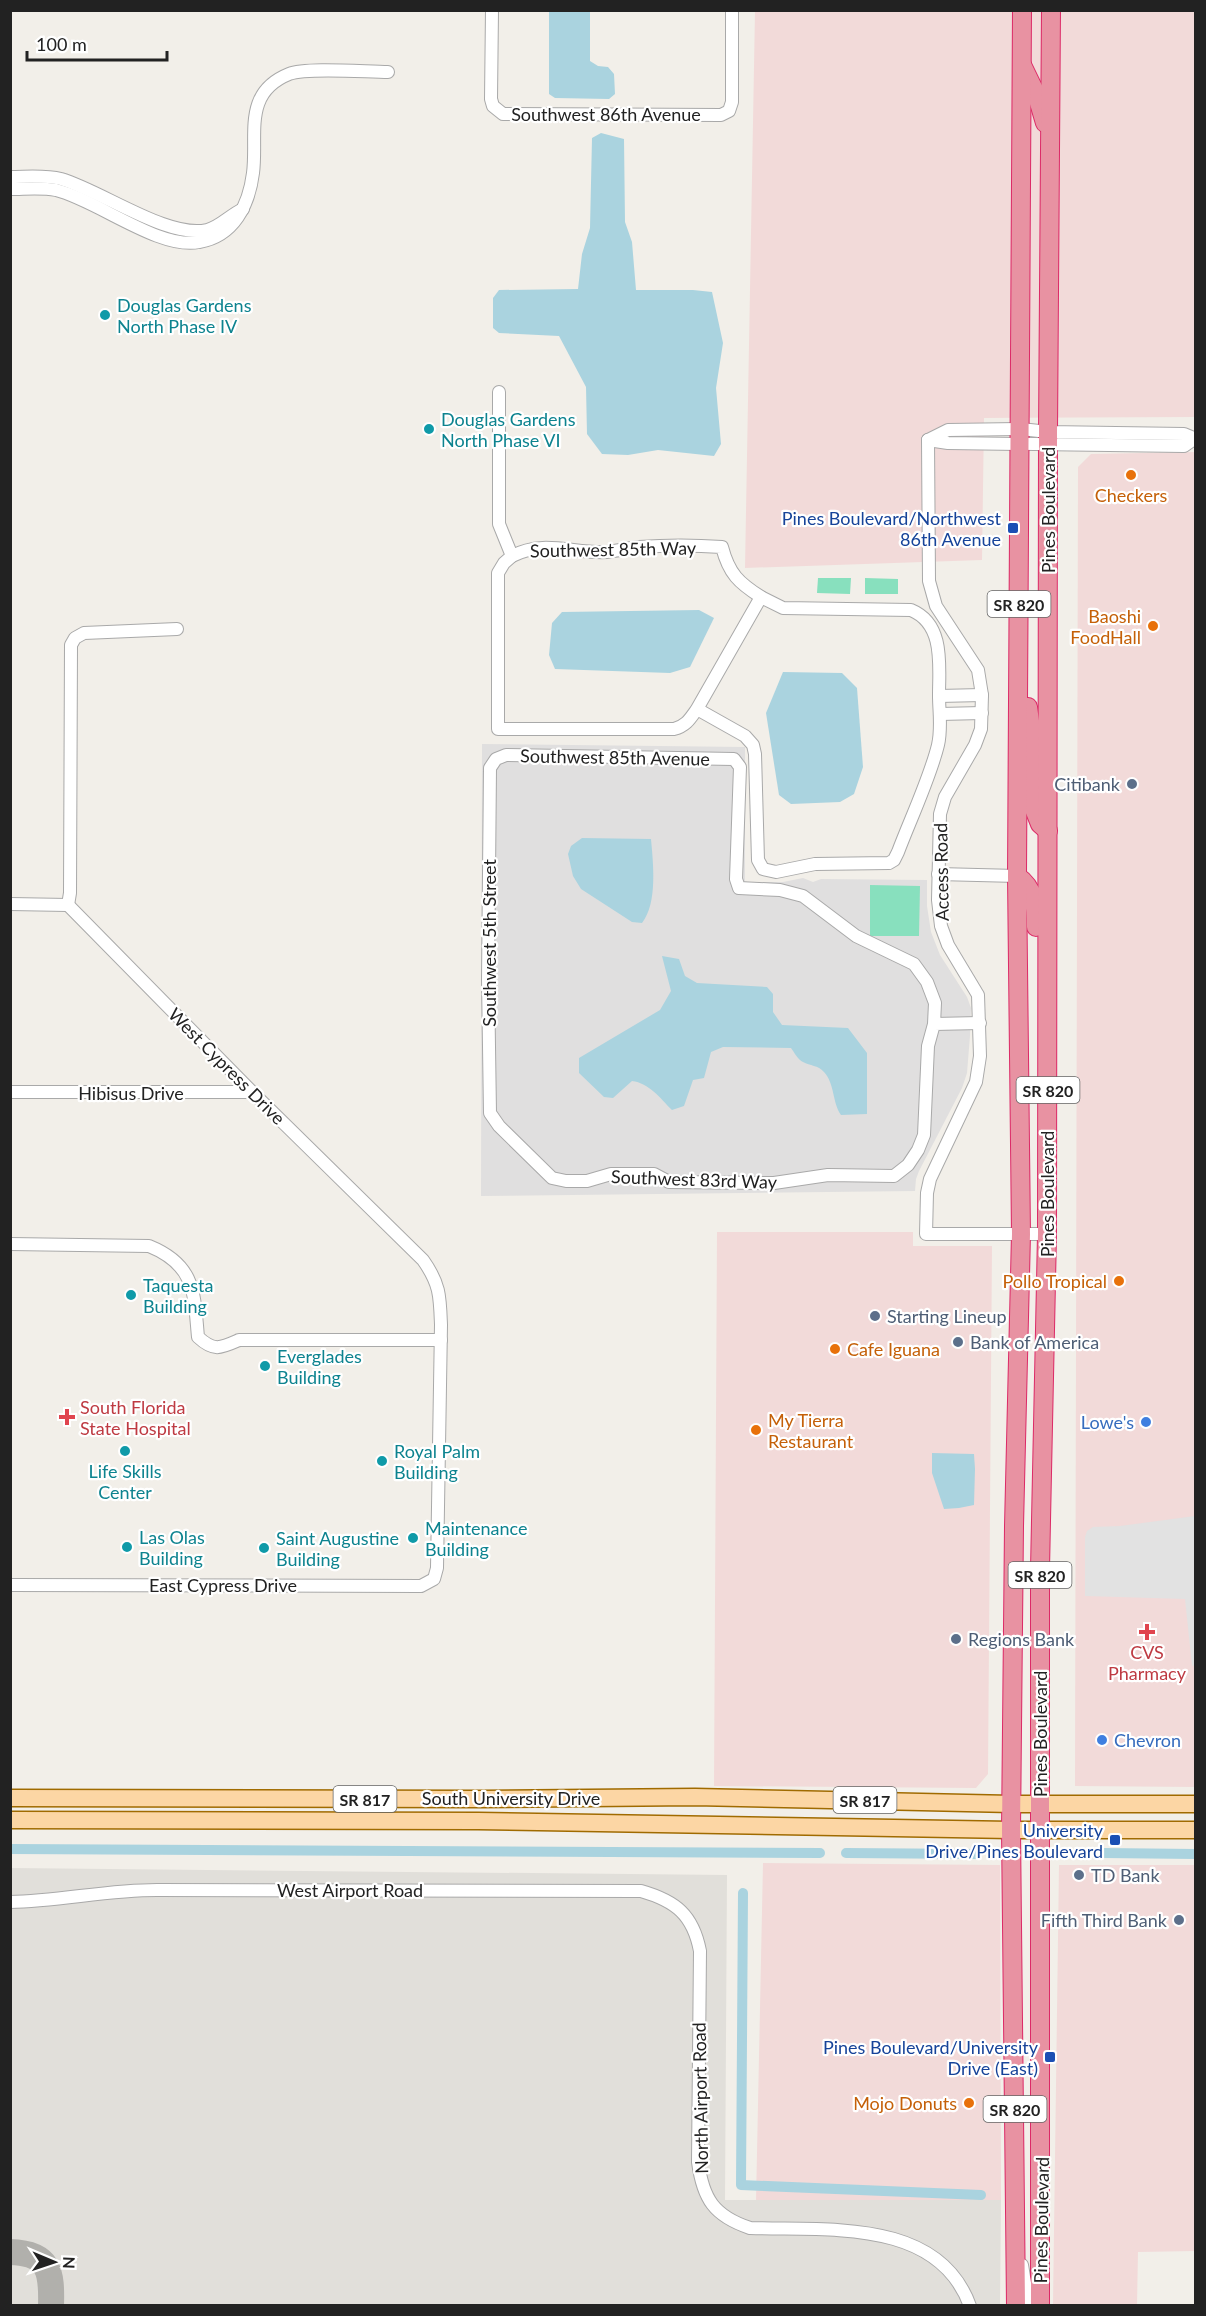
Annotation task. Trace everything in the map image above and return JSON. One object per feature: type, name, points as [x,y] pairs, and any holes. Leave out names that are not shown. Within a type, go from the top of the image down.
[{"type":"highway","name":"Pines Boulevard","points":[[1016,2306],[1011,1830],[1014,1526],[1021,1234],[1017,876],[1022,10]]},
{"type":"highway","points":[[1030,10],[1034,35],[1051,61]]},
{"type":"highway","name":"Pines Boulevard","points":[[1040,2306],[1040,1569],[1047,1234],[1051,10]]},
{"type":"highway","points":[[1021,62],[1037,96],[1041,115],[1050,136]]},
{"type":"highway","points":[[1019,674],[1026,691],[1030,725],[1034,809],[1040,824],[1048,831]]},
{"type":"highway","points":[[1017,876],[1029,887],[1036,905],[1041,1020],[1048,1032]]},
{"type":"highway","points":[[1017,1405],[1027,1420],[1025,1494],[1028,1512],[1032,1518],[1041,1521]]},
{"type":"highway","points":[[1014,1526],[1027,1532],[1040,1569]]},
{"type":"highway","points":[[1013,2025],[1023,2054],[1026,2121],[1041,2135]]},
{"type":"highway","points":[[1015,2134],[1026,2136],[1031,2143],[1034,2221],[1040,2245]]},
{"type":"main road","name":"South University Drive","points":[[10,1798],[695,1797],[1012,1803]]},
{"type":"main road","name":"SR 817","points":[[1012,1803],[1196,1804]]},
{"type":"main road","name":"South University Drive","points":[[10,1820],[513,1822],[1011,1830]]},
{"type":"main road","name":"SR 817","points":[[1011,1830],[1196,1830]]},
{"type":"street","name":"Southwest 86th Avenue","points":[[492,10],[491,99],[497,111],[508,114],[721,115],[729,111],[732,102],[732,10]]},
{"type":"street","points":[[10,177],[45,177],[165,225],[208,235],[243,209],[254,172],[256,109],[270,85],[285,75],[302,71],[388,72]]},
{"type":"street","points":[[10,189],[77,191]]},
{"type":"street","points":[[499,392],[499,524],[512,556],[498,573],[498,729],[674,729],[682,727],[689,722],[697,709],[761,597],[783,608],[911,609],[919,613],[934,632],[940,652],[940,736],[935,755],[894,860],[884,863],[808,864],[776,872],[763,869],[758,860],[753,745],[745,736],[697,709]]},
{"type":"street","name":"Pines Boulevard","points":[[928,440],[948,430],[1021,437]]},
{"type":"street","points":[[1021,437],[1184,446],[1195,439]]},
{"type":"street","name":"Access Road","points":[[928,440],[929,580],[936,606],[978,670],[982,713],[981,729],[975,745],[945,797],[940,814],[938,874],[941,926],[948,945],[978,995],[980,1056],[976,1082],[930,1179],[927,1193],[926,1234],[1021,1234]]},
{"type":"street","name":"Southwest 85th Way","points":[[512,556],[521,551],[547,546],[610,552],[653,546],[722,547],[726,560],[740,584],[761,597]]},
{"type":"street","points":[[10,904],[68,905],[70,893],[71,645],[75,638],[84,633],[177,629]]},
{"type":"street","points":[[939,696],[982,695]]},
{"type":"street","points":[[940,714],[982,713]]},
{"type":"street","name":"Southwest 85th Avenue","points":[[496,759],[506,755],[734,759],[740,767],[736,879],[739,888],[780,890],[803,896],[856,936],[914,964],[927,982],[935,1003],[934,1024]]},
{"type":"street","name":"Southwest 5th Street","points":[[496,759],[490,768],[488,980],[490,1113],[499,1126]]},
{"type":"street","points":[[938,874],[1017,876]]},
{"type":"street","name":"West Cypress Drive","points":[[68,905],[252,1092],[423,1260],[438,1286],[441,1340],[437,1568],[434,1579]]},
{"type":"street","points":[[934,1024],[980,1023]]},
{"type":"street","name":"Southwest 83rd Way","points":[[499,1126],[552,1178],[566,1181],[587,1180],[611,1174],[654,1174],[669,1182],[774,1183],[828,1175],[894,1176],[908,1165],[924,1135],[928,1046],[934,1024]]},
{"type":"street","name":"Hibisus Drive","points":[[10,1092],[252,1092]]},
{"type":"street","points":[[1021,1234],[1047,1234]]},
{"type":"street","points":[[10,1244],[149,1246],[163,1251],[180,1265],[190,1282],[196,1304],[198,1337],[205,1344],[214,1347],[227,1346],[239,1340],[441,1340]]},
{"type":"street","name":"East Cypress Drive","points":[[10,1585],[421,1586],[434,1579]]},
{"type":"street","name":"West Airport Road","points":[[10,1902],[46,1901],[122,1890],[641,1891],[663,1897],[684,1913]]},
{"type":"street","name":"North Airport Road","points":[[684,1913],[697,1935],[700,1951],[698,2162],[701,2182],[714,2208],[733,2222],[750,2228],[859,2232],[893,2237],[913,2244],[930,2254],[952,2274],[970,2306]]},
{"type":"street","points":[[1016,2238],[1026,2289],[1026,2306]]},
{"type":"shaded area","points":[[755,11],[1195,11],[1195,417],[984,418],[982,560],[745,568]]},
{"type":"shaded area","points":[[1195,452],[1195,1787],[1075,1786],[1078,467],[1091,454]]},
{"type":"shaded area","points":[[482,744],[745,747],[745,882],[783,882],[803,878],[813,882],[821,879],[927,880],[927,906],[931,932],[940,955],[967,997],[971,1008],[970,1036],[967,1073],[962,1088],[919,1171],[915,1191],[481,1196]]},
{"type":"shaded area","points":[[717,1232],[913,1232],[913,1246],[992,1246],[988,1774],[976,1788],[714,1786]]},
{"type":"shaded area","points":[[1195,1516],[1196,1665],[1192,1666],[1185,1599],[1085,1596],[1085,1537],[1087,1531],[1093,1527],[1120,1526]]},
{"type":"shaded area","points":[[763,1863],[1000,1865],[1001,2200],[756,2201]]},
{"type":"shaded area","points":[[1059,1865],[1195,1865],[1195,2251],[1138,2252],[1137,2305],[1053,2305]]},
{"type":"shaded area","points":[[11,1868],[727,1875],[725,2200],[1001,2200],[1000,2305],[11,2306]]},
{"type":"green space","points":[[818,578],[851,578],[850,594],[817,593]]},
{"type":"green space","points":[[865,578],[898,579],[898,594],[865,594]]},
{"type":"green space","points":[[870,885],[920,886],[919,936],[870,936]]},
{"type":"water","points":[[549,11],[590,11],[590,61],[598,66],[608,67],[614,74],[615,94],[609,99],[555,98],[549,94]]},
{"type":"water","points":[[601,133],[624,139],[625,222],[632,242],[636,290],[712,292],[723,343],[716,388],[721,444],[714,456],[658,450],[628,455],[602,454],[587,434],[586,387],[559,336],[499,333],[493,328],[493,298],[499,290],[578,289],[582,254],[590,228],[592,138]]},
{"type":"water","points":[[699,610],[714,618],[690,667],[670,673],[555,669],[549,655],[552,623],[562,612]]},
{"type":"water","points":[[783,672],[842,673],[857,688],[863,767],[854,794],[840,802],[791,804],[779,795],[766,713]]},
{"type":"water","points":[[582,838],[651,839],[652,894],[647,915],[642,923],[632,922],[581,889],[573,876],[568,854],[571,846]]},
{"type":"water","points":[[662,956],[679,959],[685,976],[697,983],[767,987],[773,994],[773,1012],[782,1025],[848,1028],[867,1053],[867,1114],[841,1115],[828,1077],[819,1068],[801,1061],[791,1048],[723,1047],[711,1052],[704,1078],[693,1080],[684,1106],[672,1110],[659,1096],[638,1082],[632,1081],[613,1098],[604,1097],[579,1073],[579,1058],[660,1010],[671,991]]},
{"type":"water","points":[[932,1453],[974,1454],[974,1505],[944,1509],[932,1473]]},
{"type":"waterway","points":[[10,1849],[820,1853]]},
{"type":"waterway","points":[[846,1853],[977,1854]]},
{"type":"waterway","points":[[1103,1853],[1196,1854]]},
{"type":"waterway","points":[[743,1893],[741,2185],[981,2195]]},
{"type":"taxiway","points":[[10,2252],[33,2256],[46,2267],[51,2283],[51,2306]]},
{"type":"place","name":"Douglas Gardens North Phase IV","points":[[105,315]]},
{"type":"place","name":"Douglas Gardens North Phase VI","points":[[429,429]]},
{"type":"place","name":"Checkers","points":[[1131,475]]},
{"type":"place","name":"Pines Boulevard/Northwest 86th Avenue","points":[[1013,528]]},
{"type":"place","name":"Baoshi FoodHall","points":[[1153,626]]},
{"type":"place","name":"Citibank","points":[[1132,784]]},
{"type":"place","name":"Pollo Tropical","points":[[1119,1281]]},
{"type":"place","name":"Taquesta Building","points":[[131,1295]]},
{"type":"place","name":"Starting Lineup","points":[[875,1316]]},
{"type":"place","name":"Bank of America","points":[[958,1342]]},
{"type":"place","name":"Cafe Iguana","points":[[835,1349]]},
{"type":"place","name":"Everglades Building","points":[[265,1366]]},
{"type":"place","name":"South Florida State Hospital","points":[[67,1417]]},
{"type":"place","name":"Lowe's","points":[[1146,1422]]},
{"type":"place","name":"My Tierra Restaurant","points":[[756,1430]]},
{"type":"place","name":"Life Skills Center","points":[[125,1451]]},
{"type":"place","name":"Royal Palm Building","points":[[382,1461]]},
{"type":"place","name":"Maintenance Building","points":[[413,1538]]},
{"type":"place","name":"Las Olas Building","points":[[127,1547]]},
{"type":"place","name":"Saint Augustine Building","points":[[264,1548]]},
{"type":"place","name":"CVS Pharmacy","points":[[1147,1632]]},
{"type":"place","name":"Regions Bank","points":[[956,1639]]},
{"type":"place","name":"Chevron","points":[[1102,1740]]},
{"type":"place","name":"University Drive/Pines Boulevard","points":[[1115,1840]]},
{"type":"place","name":"TD Bank","points":[[1079,1875]]},
{"type":"place","name":"Fifth Third Bank","points":[[1179,1920]]},
{"type":"place","name":"Pines Boulevard/University Drive (East)","points":[[1050,2057]]},
{"type":"place","name":"Mojo Donuts","points":[[969,2103]]}]
